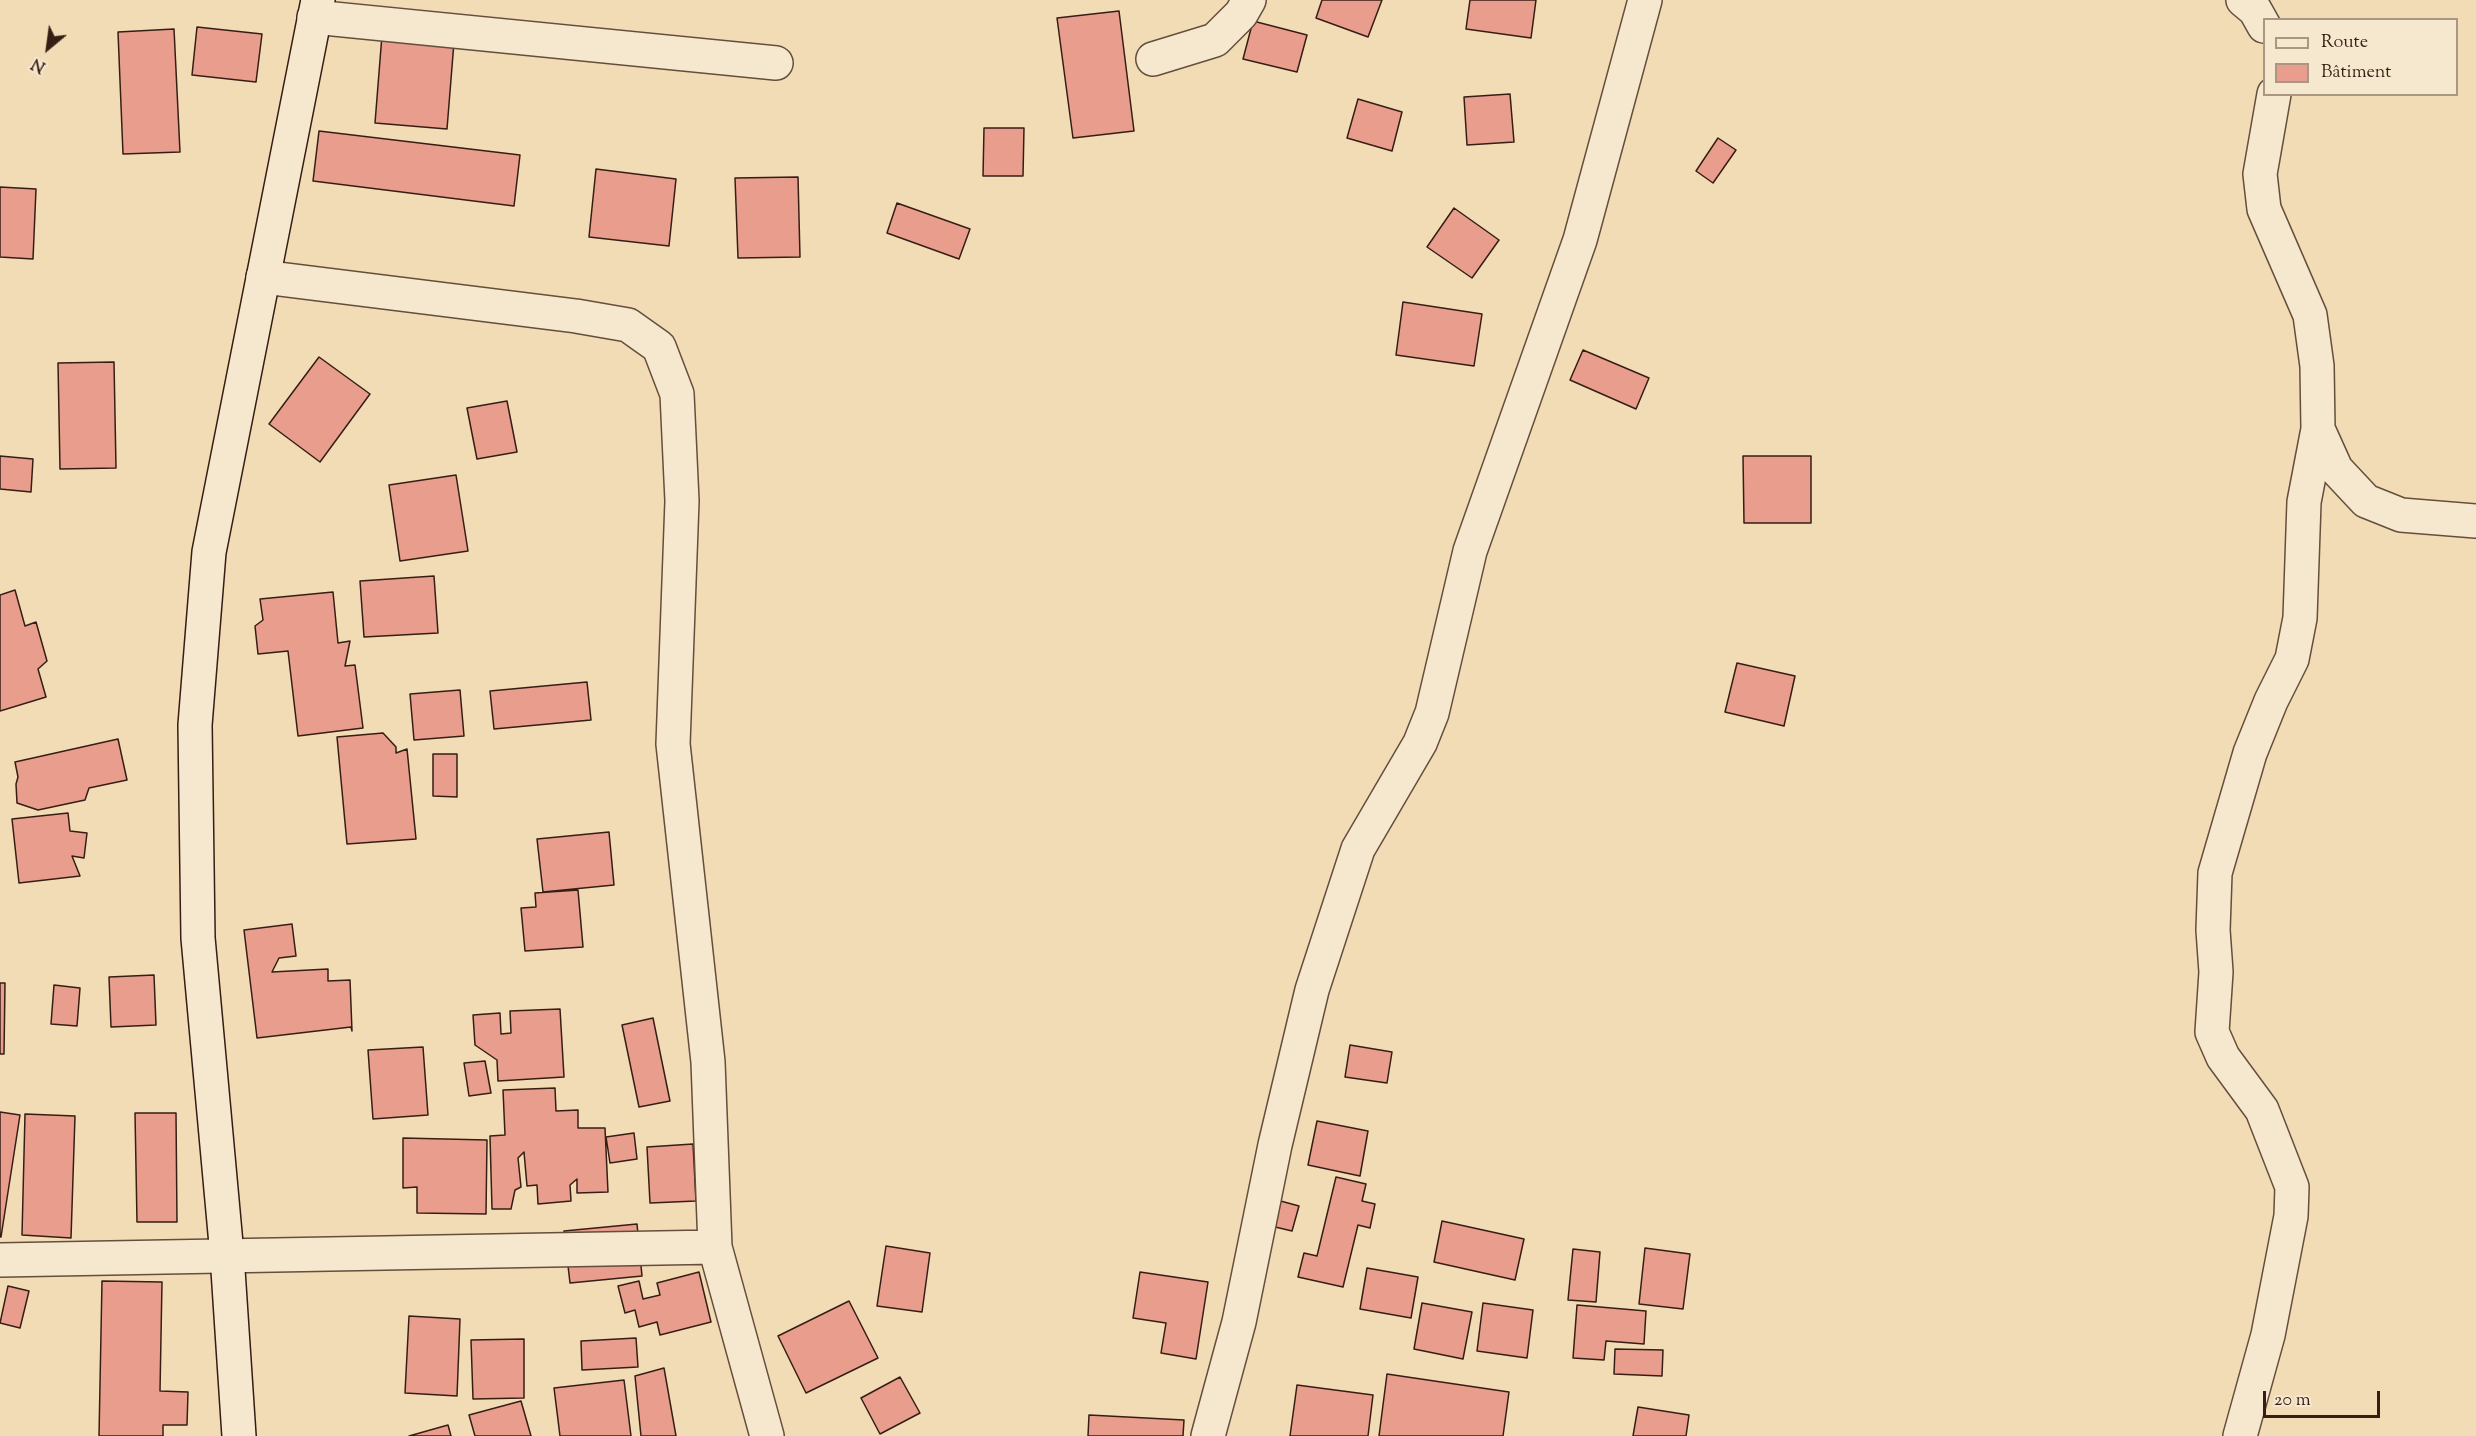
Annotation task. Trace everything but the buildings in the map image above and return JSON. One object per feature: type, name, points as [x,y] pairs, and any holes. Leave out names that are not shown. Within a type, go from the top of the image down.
[{"type":"street","points":[[1153,59],[1215,40],[1241,14],[1249,0]]},
{"type":"street","points":[[1208,1436],[1239,1322],[1275,1145],[1312,990],[1358,849],[1420,743],[1432,713],[1470,551],[1580,240],[1645,0]]},
{"type":"street","points":[[2243,0],[2255,10],[2263,23]]},
{"type":"street","points":[[239,1436],[227,1256],[198,938],[195,725],[209,552],[316,9],[776,63]]},
{"type":"street","points":[[2240,1436],[2268,1335],[2291,1216],[2292,1187],[2262,1110],[2223,1057],[2212,1032],[2216,972],[2213,930],[2215,873],[2250,753],[2271,701],[2292,659],[2300,618],[2304,501],[2318,429],[2317,366],[2310,315],[2264,209],[2260,174],[2274,96]]},
{"type":"street","points":[[262,277],[576,316],[628,326],[659,347],[677,394],[682,501],[673,744],[708,1062],[715,1247],[767,1436]]},
{"type":"street","points":[[2318,429],[2336,469],[2366,501],[2401,515],[2476,521]]},
{"type":"street","points":[[0,1260],[715,1247]]}]
